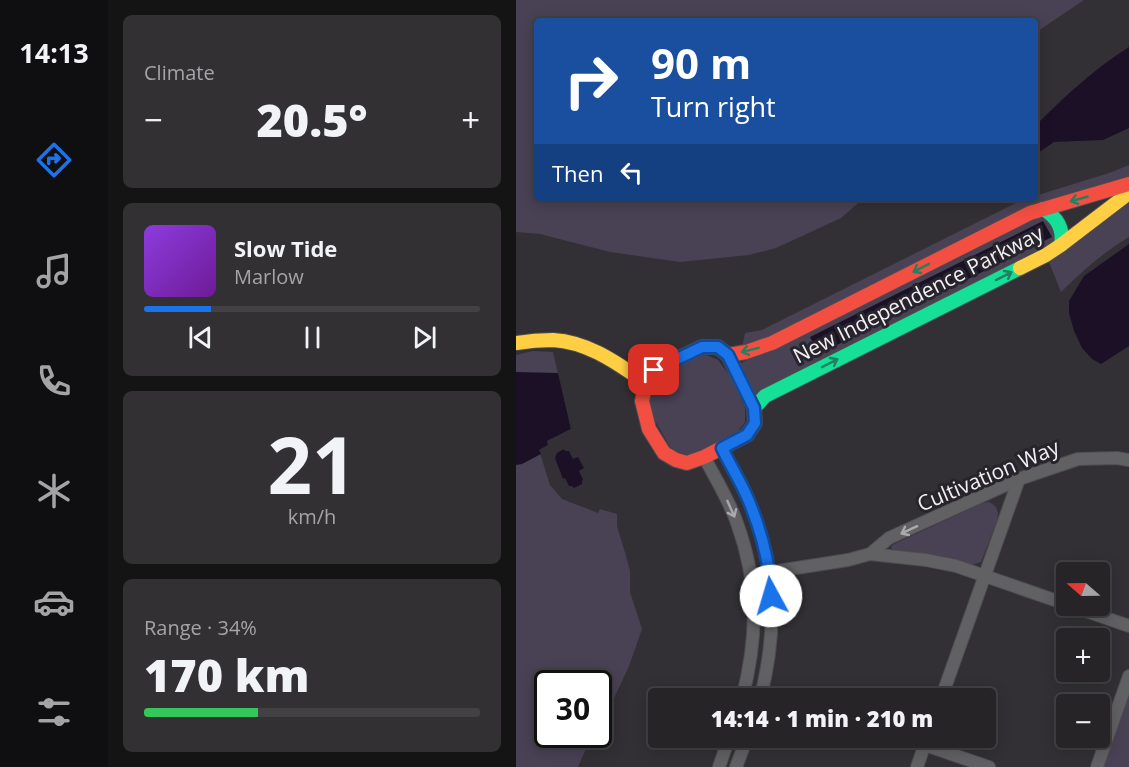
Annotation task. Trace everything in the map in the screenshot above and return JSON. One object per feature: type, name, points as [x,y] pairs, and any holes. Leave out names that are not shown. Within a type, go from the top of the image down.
[{"type":"street","name":"New Independence Parkway","points":[[728,355],[746,352],[772,343],[1029,213],[1129,184]]},
{"type":"street","name":"New Independence Parkway","points":[[754,408],[765,396],[1046,255],[1129,193]]},
{"type":"street","points":[[1043,209],[1056,218],[1062,232],[1061,245]]},
{"type":"street","points":[[516,344],[539,340],[561,340],[582,345],[602,353],[646,383]]},
{"type":"street","points":[[702,347],[718,347],[728,355],[754,408],[755,423],[747,435],[704,457],[687,463],[676,460],[664,453],[649,429],[642,401],[646,383],[654,370],[702,347]]},
{"type":"street","points":[[722,448],[747,498],[759,529],[770,573],[772,619],[763,688]]},
{"type":"street","points":[[704,457],[737,523],[751,575],[754,610],[753,642],[744,688]]},
{"type":"street","name":"Cultivation Way","points":[[870,554],[890,538],[1019,479],[1078,459],[1129,460]]},
{"type":"street","points":[[945,688],[1019,479]]},
{"type":"street","name":"Cultivation Way","points":[[751,575],[848,560],[870,554],[956,566],[1056,601]]},
{"type":"street","points":[[1100,616],[1129,626]]},
{"type":"street","points":[[1097,767],[1129,676]]},
{"type":"street","points":[[719,767],[726,748]]},
{"type":"street","points":[[736,767],[743,748]]},
{"type":"street","points":[[917,767],[924,748]]},
{"type":"street","points":[[943,748],[989,767]]},
{"type":"shaded area","points":[[516,0],[1084,0],[1038,31],[1038,18],[534,18],[534,201],[861,201],[841,218],[776,248],[749,255],[680,262],[610,252],[540,234],[516,232]]},
{"type":"shaded area","points":[[1129,47],[1129,128],[1103,140],[1054,142],[1038,153],[1038,123],[1104,65]]},
{"type":"shaded area","points":[[1129,165],[1129,176],[742,348],[745,333],[762,330],[1018,202],[1038,201],[1038,195]]},
{"type":"shaded area","points":[[1129,200],[1129,237],[1094,262],[1061,292],[1049,262]]},
{"type":"shaded area","points":[[1036,216],[1052,222],[1057,242],[755,394],[739,364]]},
{"type":"shaded area","points":[[1043,221],[1052,237],[819,354],[810,337]]},
{"type":"shaded area","points":[[1129,244],[1129,346],[1101,364],[1092,359],[1082,348],[1069,313],[1069,301],[1084,276]]},
{"type":"shaded area","points":[[533,351],[553,352],[571,429],[547,441],[548,445],[539,450],[550,485],[562,499],[598,513],[600,509],[617,514],[617,526],[630,571],[630,592],[642,629],[629,666],[612,703],[612,670],[534,670],[534,748],[586,748],[578,767],[516,767],[516,355]]},
{"type":"shaded area","points":[[706,355],[718,360],[732,379],[745,409],[745,422],[738,431],[692,455],[680,453],[670,447],[654,419],[648,397],[657,378],[695,357]]},
{"type":"shaded area","points":[[516,372],[558,373],[571,429],[547,441],[548,445],[539,450],[541,454],[516,465]]},
{"type":"shaded area","points":[[564,449],[569,451],[573,459],[578,457],[584,468],[579,471],[583,479],[582,484],[574,488],[569,486],[565,478],[563,479],[555,458],[557,453]]},
{"type":"shaded area","points":[[989,502],[996,507],[998,518],[981,562],[972,565],[894,552],[891,547],[983,503]]},
{"type":"shaded area","points":[[1129,688],[1129,767],[1101,767],[1108,748],[1110,748],[1110,742]]},
{"type":"traffic: fast","points":[[1043,209],[1058,224],[1061,245]]},
{"type":"traffic: fast","points":[[754,408],[765,396],[1020,268]]},
{"type":"traffic: slow","points":[[1020,268],[1061,245],[1129,193]]},
{"type":"traffic: slow","points":[[516,343],[553,340],[579,345],[602,355],[646,383]]},
{"type":"traffic: jam","points":[[728,355],[746,352],[772,343],[1030,213],[1129,184]]},
{"type":"traffic: jam","points":[[702,347],[718,347],[728,355],[754,408],[755,423],[747,435],[687,463],[664,453],[649,429],[642,401],[646,383],[654,370],[702,347]]},
{"type":"route","points":[[654,370],[702,347],[718,347],[728,355],[754,408],[755,423],[747,435],[722,448],[747,498],[759,529],[770,573],[771,596]]}]
